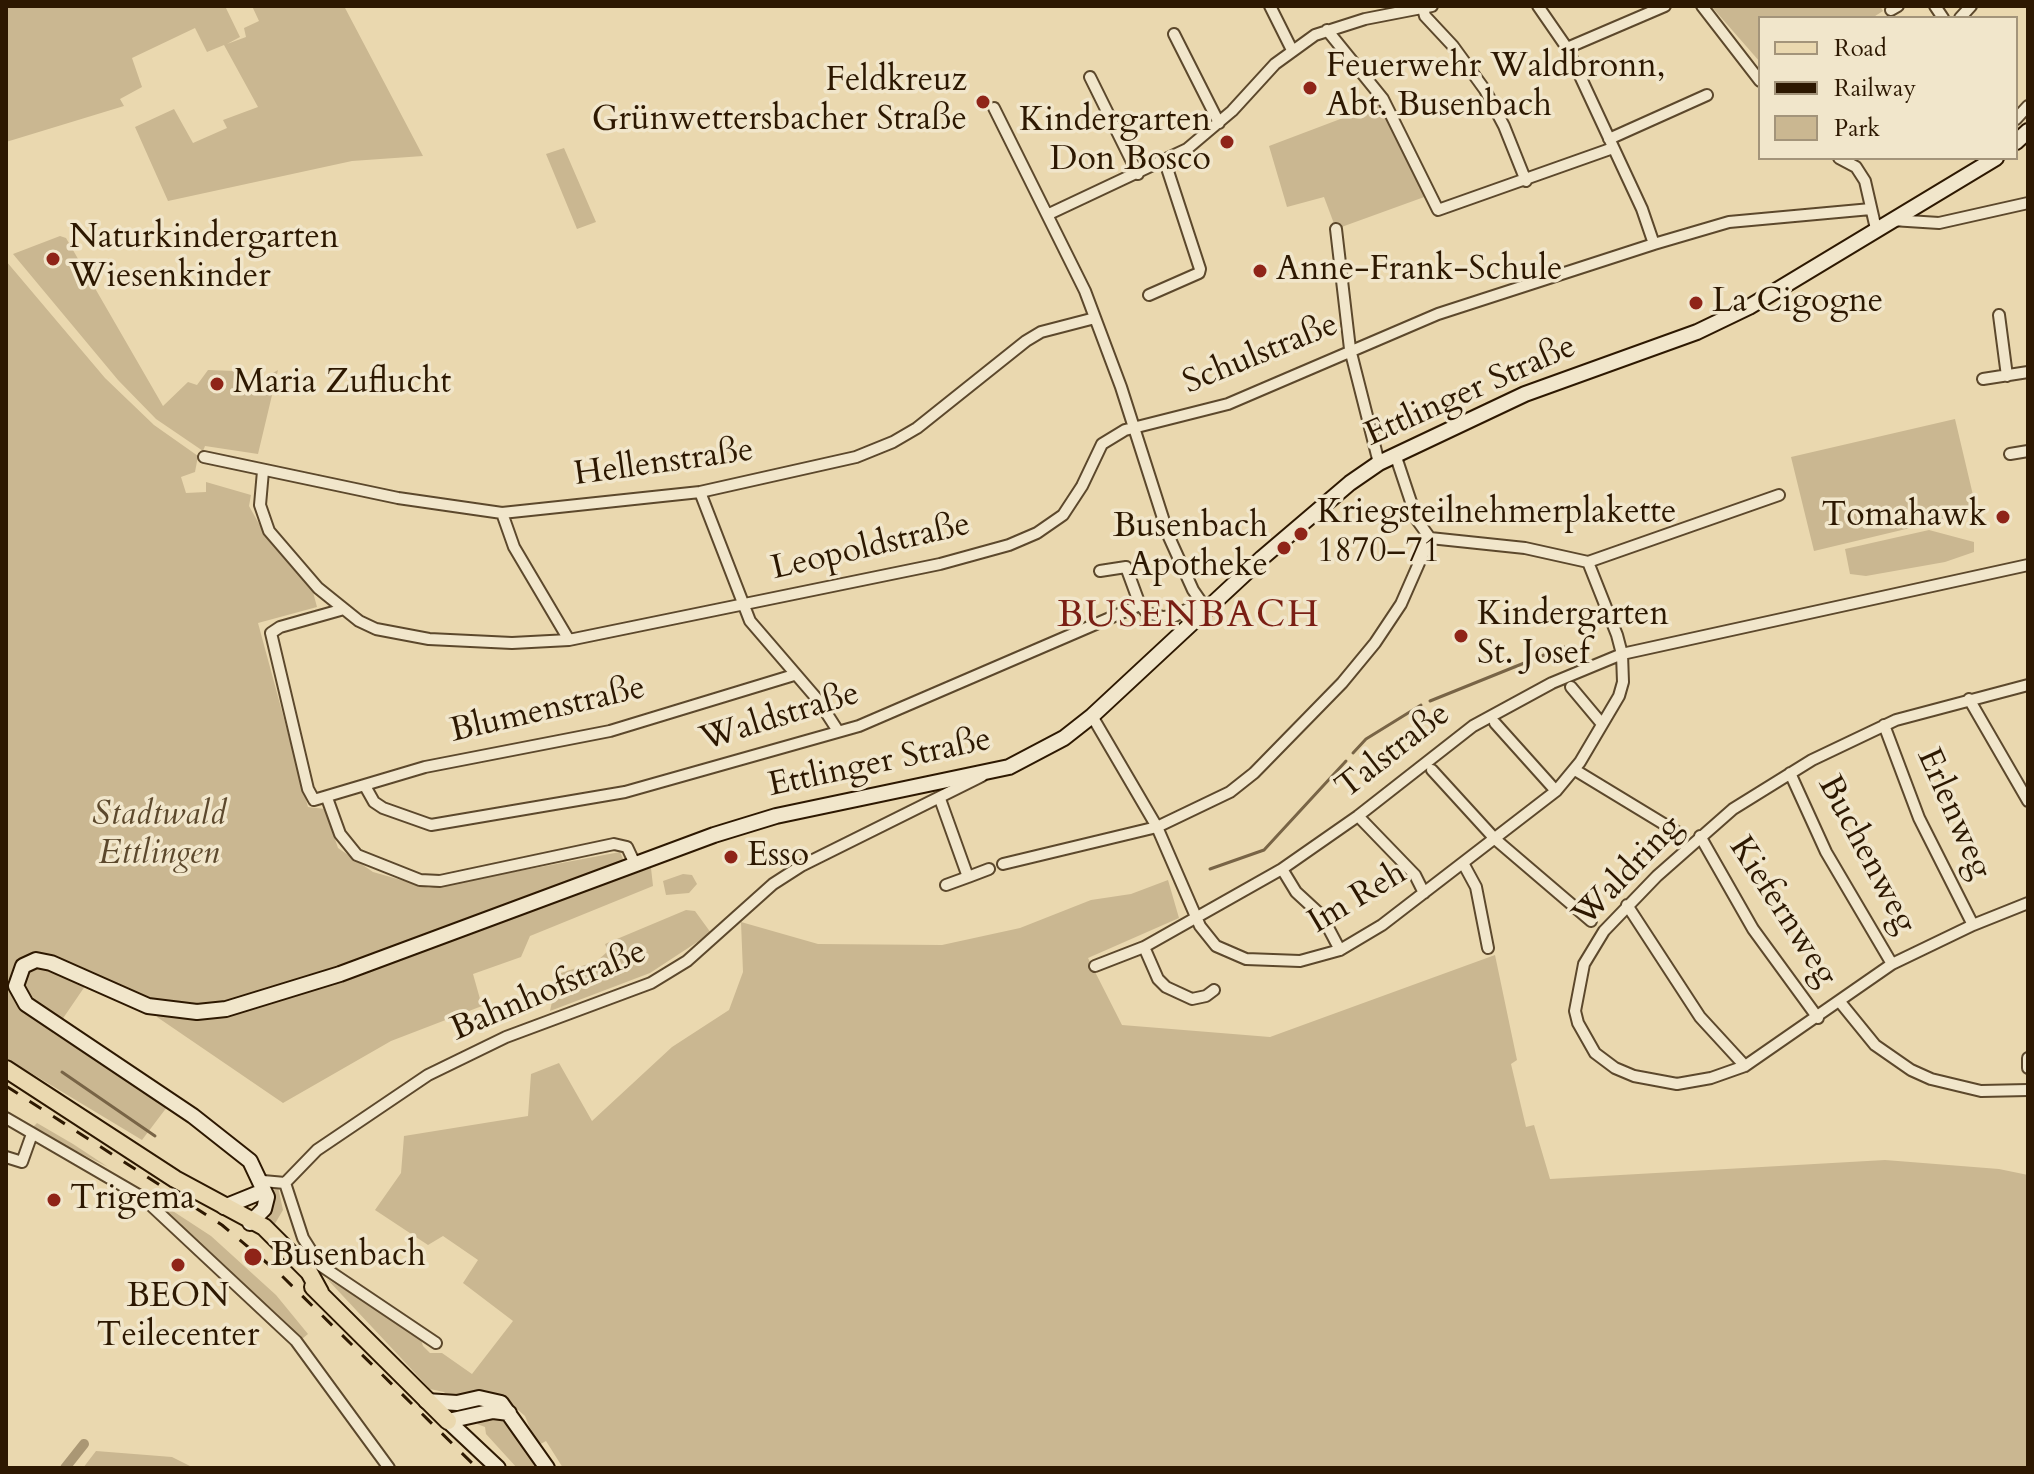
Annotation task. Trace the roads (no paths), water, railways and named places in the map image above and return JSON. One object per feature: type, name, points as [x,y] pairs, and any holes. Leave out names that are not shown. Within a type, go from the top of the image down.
[{"type":"main road","name":"Ettlinger Straße","points":[[262,1187],[250,1161],[193,1116],[26,1004],[16,986],[19,973],[30,961],[43,960],[148,1006],[197,1012],[253,1003],[776,816],[982,776],[1036,755],[1092,716],[1204,606],[1379,463],[1525,394],[1718,323],[1770,297],[1992,160]]},
{"type":"main road","points":[[6,1069],[165,1173],[250,1223],[264,1227],[309,1272],[320,1292],[426,1401],[498,1468]]},
{"type":"main road","points":[[224,1207],[262,1187]]},
{"type":"main road","points":[[250,1223],[262,1187]]},
{"type":"main road","points":[[426,1401],[457,1403],[493,1399],[509,1413],[547,1468]]},
{"type":"main road","points":[[448,1421],[457,1403]]},
{"type":"main road","points":[[448,1421],[478,1414],[509,1413]]},
{"type":"main road","points":[[478,1414],[472,1426],[478,1450]]},
{"type":"street","points":[[1270,6],[1292,50]]},
{"type":"street","points":[[1538,6],[1567,48],[1642,209],[1654,244]]},
{"type":"street","points":[[1567,48],[1665,6]]},
{"type":"street","points":[[1702,6],[1758,78]]},
{"type":"street","points":[[1049,214],[1165,162],[1219,123],[1292,50],[1327,30],[1427,7],[1425,16],[1453,46],[1485,90],[1504,126],[1526,181]]},
{"type":"street","points":[[1327,30],[1383,99],[1438,210],[1526,181],[1707,95]]},
{"type":"street","points":[[1174,34],[1219,123]]},
{"type":"street","points":[[1090,77],[1138,174]]},
{"type":"street","points":[[994,108],[1049,214],[1095,318],[1169,537],[1204,606],[1175,616],[1147,613],[1140,605],[1126,567],[1100,571]]},
{"type":"street","points":[[1843,160],[1856,167],[1865,181],[1876,229]]},
{"type":"street","points":[[1149,295],[1199,273],[1200,269],[1165,162]]},
{"type":"street","points":[[1892,220],[1939,223],[2028,203]]},
{"type":"street","name":"Schulstraße","points":[[1133,429],[1228,404],[1350,349],[1438,314],[1654,244],[1729,222],[1871,209]]},
{"type":"street","points":[[1336,229],[1350,349],[1379,463]]},
{"type":"street","points":[[1999,315],[2007,376]]},
{"type":"street","name":"Hellenstraße","points":[[204,457],[398,498],[502,513],[700,492],[856,457],[893,442],[917,428],[1033,336],[1095,318]]},
{"type":"street","points":[[1983,379],[2028,372]]},
{"type":"street","name":"Leopoldstraße","points":[[263,471],[260,505],[269,531],[318,588],[376,629],[429,639],[482,642],[569,640],[940,564],[1009,545],[1037,533],[1063,515],[1073,502],[1102,444],[1133,429]]},
{"type":"street","points":[[2010,454],[2028,451]]},
{"type":"street","points":[[1395,454],[1417,520],[1430,538],[1525,548],[1567,560],[1588,562],[1779,495]]},
{"type":"street","points":[[700,492],[750,621],[818,700],[838,731]]},
{"type":"street","points":[[502,513],[514,547],[569,640]]},
{"type":"street","points":[[1003,864],[1157,827],[1230,792],[1254,773],[1342,683],[1401,604],[1430,538]]},
{"type":"street","points":[[1588,562],[1622,654]]},
{"type":"street","name":"Talstraße","points":[[1095,966],[1144,947],[1196,919],[1362,820],[1424,761],[1489,716],[1552,683],[1622,654],[2028,565]]},
{"type":"street","name":"Waldstraße","points":[[365,786],[374,802],[383,808],[431,825],[625,792],[859,726],[1140,605]]},
{"type":"street","name":"Blumenstraße","points":[[344,609],[280,627],[271,633],[308,789],[314,800],[425,767],[610,731],[794,675]]},
{"type":"street","name":"Im Reh","points":[[1092,716],[1157,827],[1196,919],[1216,946],[1246,959],[1300,961],[1340,950],[1382,925],[1556,791],[1575,770],[1619,696],[1622,654]]},
{"type":"street","name":"Waldring","points":[[2028,685],[1884,725],[1790,773],[1733,809],[1627,905],[1604,931],[1584,964],[1577,992],[1578,1023],[1595,1053],[1615,1068],[1634,1076],[1677,1084],[1711,1078],[1745,1066],[1892,964],[1973,925],[2028,903]]},
{"type":"street","points":[[1571,687],[1602,724]]},
{"type":"street","points":[[1969,699],[2028,801]]},
{"type":"street","points":[[1495,723],[1556,791]]},
{"type":"street","name":"Erlenweg","points":[[1884,725],[1919,818],[1973,925]]},
{"type":"street","points":[[1432,770],[1495,839],[1591,921]]},
{"type":"street","points":[[1575,770],[1682,835]]},
{"type":"street","name":"Buchenweg","points":[[1790,773],[1826,852],[1892,964]]},
{"type":"street","name":"Bahnhofstraße","points":[[285,1183],[317,1150],[428,1075],[506,1037],[651,983],[687,961],[782,878],[838,845],[940,799],[982,776]]},
{"type":"street","points":[[327,798],[340,834],[357,855],[420,880],[440,881],[614,844],[627,847],[635,864]]},
{"type":"street","points":[[940,799],[968,877]]},
{"type":"street","points":[[1362,820],[1415,875],[1424,893]]},
{"type":"street","name":"Kiefernweg","points":[[1700,836],[1753,929],[1818,1018]]},
{"type":"street","points":[[1463,863],[1476,887],[1488,948]]},
{"type":"street","points":[[946,885],[989,869]]},
{"type":"street","points":[[1282,869],[1288,880],[1322,916],[1340,950]]},
{"type":"street","points":[[1627,905],[1700,1017],[1745,1066]]},
{"type":"street","points":[[1144,947],[1158,979],[1166,987],[1192,999],[1206,996],[1214,990]]},
{"type":"street","points":[[1840,1002],[1875,1045],[1911,1070],[1981,1091],[2028,1090]]},
{"type":"street","points":[[2028,1058],[2028,1068]]},
{"type":"street","points":[[6,1118],[142,1197],[170,1222],[296,1341],[389,1468]]},
{"type":"street","points":[[6,1157],[22,1162],[32,1134]]},
{"type":"street","points":[[262,1187],[285,1183],[305,1244],[323,1268],[436,1343]]},
{"type":"waterway","points":[[1430,701],[1564,647]]},
{"type":"waterway","points":[[1353,753],[1366,739],[1421,705]]},
{"type":"waterway","points":[[1210,869],[1264,850],[1346,761]]},
{"type":"waterway","points":[[62,1072],[155,1136]]},
{"type":"waterway","points":[[65,1468],[84,1444]]},
{"type":"railway","points":[[6,1086],[222,1225],[280,1274],[477,1468]]},
{"type":"place","name":"Feuerwehr Waldbronn, Abt. Busenbach","points":[[1310,88]]},
{"type":"place","name":"Feldkreuz Grünwettersbacher Straße","points":[[983,102]]},
{"type":"place","name":"Kindergarten Don Bosco","points":[[1227,142]]},
{"type":"place","name":"Naturkindergarten Wiesenkinder","points":[[53,259]]},
{"type":"place","name":"Anne-Frank-Schule","points":[[1260,271]]},
{"type":"place","name":"La Cigogne","points":[[1696,303]]},
{"type":"place","name":"Maria Zuflucht","points":[[217,384]]},
{"type":"place","name":"Tomahawk","points":[[2003,517]]},
{"type":"place","name":"Kriegsteilnehmerplakette 1870–71","points":[[1301,534]]},
{"type":"place","name":"Busenbach Apotheke","points":[[1284,548]]},
{"type":"place","name":"Kindergarten St. Josef","points":[[1461,636]]},
{"type":"place","name":"Esso","points":[[731,857]]},
{"type":"place","name":"Trigema","points":[[54,1200]]},
{"type":"place","name":"Busenbach","points":[[253,1257]]},
{"type":"place","name":"BEON Teilecenter","points":[[178,1265]]},
{"type":"district","name":"BUSENBACH","points":[[1189,617]]},
{"type":"park label","name":"Stadtwald Ettlingen","points":[[159,836]]}]
